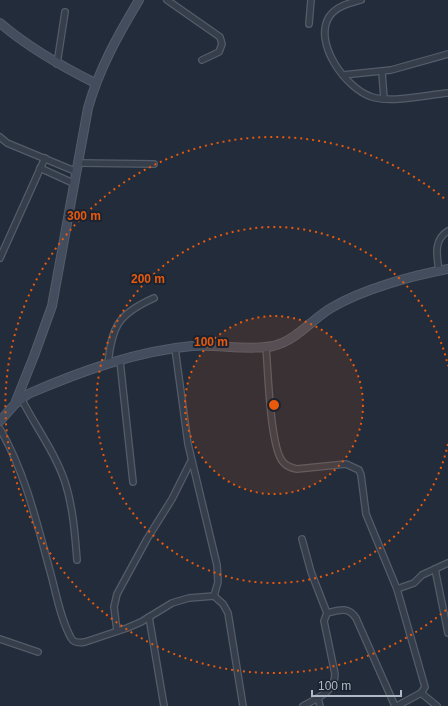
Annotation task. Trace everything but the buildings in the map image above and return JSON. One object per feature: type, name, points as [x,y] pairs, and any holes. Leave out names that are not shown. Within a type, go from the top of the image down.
[{"type":"street","points":[[18,401],[52,306],[88,108],[95,83],[108,54],[138,0]]},
{"type":"street","points":[[167,0],[220,37],[222,44],[219,52],[202,60]]},
{"type":"street","points":[[309,24],[311,0]]},
{"type":"street","points":[[361,0],[339,8],[329,17],[326,25],[326,40],[330,53],[349,83],[358,91],[373,97],[384,99],[448,93]]},
{"type":"street","points":[[57,64],[65,12]]},
{"type":"street","points":[[0,23],[21,41],[57,64],[95,83]]},
{"type":"street","points":[[343,75],[382,72],[448,54]]},
{"type":"street","points":[[382,72],[384,99]]},
{"type":"street","points":[[0,137],[7,143],[77,172]]},
{"type":"street","points":[[0,258],[45,158]]},
{"type":"street","points":[[79,163],[154,164]]},
{"type":"street","points":[[40,168],[75,184]]},
{"type":"street","points":[[439,270],[438,243],[442,236],[448,231]]},
{"type":"street","points":[[0,421],[18,401],[52,384],[108,364],[147,353],[175,348],[216,346],[266,347],[278,344],[294,337],[324,313],[338,304],[391,284],[439,270],[448,269]]},
{"type":"street","points":[[108,364],[112,336],[120,322],[132,308],[154,298]]},
{"type":"street","points":[[266,347],[274,431],[280,458],[290,468],[346,464],[359,470],[366,514],[397,589],[424,681],[425,687],[421,693],[396,706],[354,614],[340,609],[327,613]]},
{"type":"street","points":[[175,348],[191,461],[199,482],[217,565],[218,582],[214,596]]},
{"type":"street","points":[[120,360],[133,482]]},
{"type":"street","points":[[18,401],[52,453],[65,480],[70,500],[77,560]]},
{"type":"street","points":[[0,429],[14,457],[28,492],[64,618],[74,641],[81,643],[127,628],[150,617],[172,603],[189,598],[214,596],[223,604],[228,612],[243,706]]},
{"type":"street","points":[[116,631],[114,607],[117,594],[147,539],[172,499],[191,461]]},
{"type":"street","points":[[302,539],[311,572],[327,613],[324,624],[333,662],[335,680],[330,689],[318,698],[303,706]]},
{"type":"street","points":[[397,589],[414,583],[422,575],[448,563]]},
{"type":"street","points":[[435,569],[446,631],[448,633]]},
{"type":"street","points":[[150,617],[164,706]]},
{"type":"street","points":[[0,639],[38,652]]},
{"type":"street","points":[[421,693],[437,706]]},
{"type":"street","points":[[318,698],[320,706]]}]
